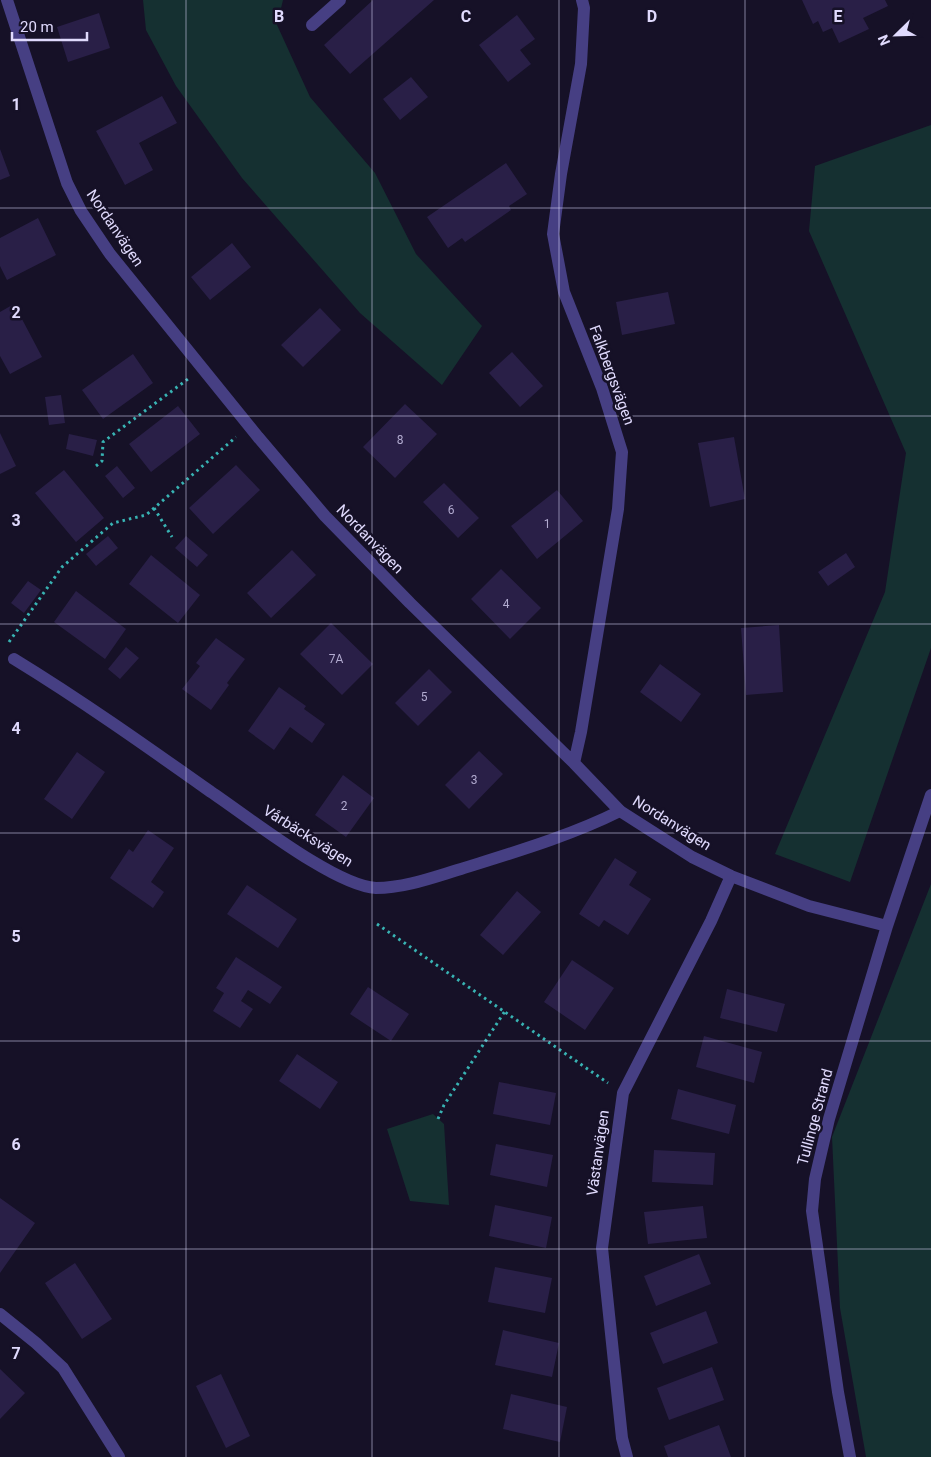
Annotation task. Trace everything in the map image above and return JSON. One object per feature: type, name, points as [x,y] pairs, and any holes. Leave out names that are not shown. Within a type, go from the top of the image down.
[{"type":"street","name":"Nordanvägen","points":[[7,0],[67,183],[81,211],[110,254],[249,426],[325,516],[416,610],[574,763],[620,811],[692,857],[730,876],[809,906],[887,926]]},
{"type":"street","points":[[312,24],[340,0]]},
{"type":"street","name":"Falkbergsvägen","points":[[574,763],[582,732],[618,509],[622,452],[602,388],[564,292],[553,234],[561,174],[581,64],[584,8],[582,0]]},
{"type":"street","name":"Vårbäcksvägen","points":[[14,658],[64,689],[290,846],[329,871],[358,884],[376,888],[416,883],[512,853],[592,825],[620,811]]},
{"type":"street","name":"Tullinge Strand","points":[[850,1457],[838,1392],[812,1211],[815,1179],[829,1119],[887,926],[931,795]]},
{"type":"street","name":"Västanvägen","points":[[627,1457],[622,1438],[602,1248],[623,1093],[711,921],[730,876]]},
{"type":"street","points":[[0,1314],[63,1368],[119,1457]]},
{"type":"path","points":[[96,466],[102,461],[103,442],[203,368]]},
{"type":"path","points":[[7,644],[62,567],[113,523],[146,514],[154,508],[249,426]]},
{"type":"path","points":[[154,508],[172,537]]},
{"type":"path","points":[[377,924],[623,1093]]},
{"type":"path","points":[[438,1119],[444,1105],[505,1011]]},
{"type":"green space","points":[[143,0],[283,0],[277,25],[310,97],[375,173],[416,254],[482,326],[442,385],[360,313],[242,178],[176,86],[146,30]]},
{"type":"green space","points":[[931,125],[931,648],[850,882],[775,854],[885,592],[906,453],[809,231],[815,166]]},
{"type":"green space","points":[[931,884],[931,1457],[866,1457],[840,1308],[832,1137]]},
{"type":"green space","points":[[433,1114],[444,1124],[449,1205],[410,1201],[387,1129]]},
{"type":"building","points":[[373,0],[434,0],[350,74],[324,45]]},
{"type":"building","points":[[802,0],[885,0],[888,6],[863,18],[869,29],[839,43],[832,28],[823,32],[818,21],[813,24]]},
{"type":"building","points":[[99,13],[110,48],[68,62],[57,27]]},
{"type":"building","points":[[517,15],[535,39],[520,50],[531,64],[508,82],[479,45]]},
{"type":"building","points":[[411,77],[428,97],[400,120],[383,99]]},
{"type":"building","points":[[162,96],[177,123],[139,143],[153,170],[125,185],[96,131]]},
{"type":"building","points":[[0,149],[10,176],[0,180]]},
{"type":"building","points":[[506,163],[527,194],[509,206],[511,210],[465,242],[462,238],[448,248],[427,217]]},
{"type":"building","points":[[38,218],[56,255],[7,280],[0,266],[0,238]]},
{"type":"building","points":[[232,243],[251,267],[210,300],[191,277]]},
{"type":"building","points":[[668,292],[675,324],[622,335],[616,302]]},
{"type":"building","points":[[14,304],[42,357],[10,374],[0,356],[0,312]]},
{"type":"building","points":[[320,308],[341,330],[303,367],[281,345]]},
{"type":"building","points":[[512,352],[543,386],[520,407],[489,373]]},
{"type":"building","points":[[133,354],[153,383],[103,419],[82,390]]},
{"type":"building","points":[[61,395],[65,423],[49,425],[45,397]]},
{"type":"building","points":[[405,404],[437,434],[395,478],[363,447]]},
{"type":"building","points":[[178,406],[200,434],[151,472],[129,444]]},
{"type":"building","points":[[0,433],[16,466],[0,474]]},
{"type":"building","points":[[69,434],[97,440],[93,456],[66,449]]},
{"type":"building","points":[[734,437],[745,499],[710,507],[698,443]]},
{"type":"building","points":[[236,465],[260,490],[213,534],[189,508]]},
{"type":"building","points":[[117,466],[135,488],[123,498],[105,476]]},
{"type":"building","points":[[64,470],[104,518],[76,542],[35,493]]},
{"type":"building","points":[[444,483],[479,518],[458,538],[423,502]]},
{"type":"building","points":[[557,490],[583,521],[537,559],[511,526]]},
{"type":"building","points":[[108,536],[118,548],[96,566],[86,554]]},
{"type":"building","points":[[186,536],[208,555],[197,567],[175,548]]},
{"type":"building","points":[[292,550],[316,575],[271,618],[247,593]]},
{"type":"building","points":[[846,553],[855,567],[828,586],[818,572]]},
{"type":"building","points":[[151,555],[200,595],[178,623],[129,584]]},
{"type":"building","points":[[501,569],[541,608],[510,639],[471,599]]},
{"type":"building","points":[[28,581],[41,590],[24,613],[11,603]]},
{"type":"building","points":[[76,591],[126,629],[105,659],[54,622]]},
{"type":"building","points":[[331,623],[373,664],[342,695],[300,654]]},
{"type":"building","points":[[779,625],[783,692],[746,695],[741,628]]},
{"type":"building","points":[[216,638],[245,659],[227,683],[229,685],[211,710],[182,689],[200,666],[196,663]]},
{"type":"building","points":[[126,647],[139,658],[120,679],[108,669]]},
{"type":"building","points":[[660,664],[701,694],[681,722],[640,692]]},
{"type":"building","points":[[429,669],[452,692],[418,726],[395,703]]},
{"type":"building","points":[[279,687],[306,706],[304,709],[325,724],[312,743],[290,727],[274,750],[248,731]]},
{"type":"building","points":[[479,751],[503,774],[469,809],[445,785]]},
{"type":"building","points":[[77,752],[105,772],[72,819],[44,799]]},
{"type":"building","points":[[343,775],[374,798],[346,837],[315,815]]},
{"type":"building","points":[[148,830],[174,848],[151,882],[164,892],[153,908],[110,878],[129,849],[133,852]]},
{"type":"building","points":[[615,858],[637,872],[629,885],[651,899],[628,935],[604,920],[599,927],[579,914]]},
{"type":"building","points":[[247,885],[297,919],[278,948],[227,914]]},
{"type":"building","points":[[517,891],[541,912],[503,955],[480,935]]},
{"type":"building","points":[[236,957],[282,987],[270,1004],[248,990],[241,1001],[253,1009],[240,1028],[213,1011],[224,993],[216,988]]},
{"type":"building","points":[[572,960],[614,988],[585,1030],[544,1002]]},
{"type":"building","points":[[368,987],[409,1014],[391,1041],[350,1014]]},
{"type":"building","points":[[727,989],[785,1004],[777,1032],[720,1018]]},
{"type":"building","points":[[704,1036],[762,1052],[754,1083],[696,1067]]},
{"type":"building","points":[[297,1054],[338,1082],[320,1109],[279,1081]]},
{"type":"building","points":[[499,1082],[556,1093],[550,1125],[493,1114]]},
{"type":"building","points":[[678,1089],[736,1105],[729,1134],[671,1119]]},
{"type":"building","points":[[496,1144],[553,1155],[547,1187],[490,1175]]},
{"type":"building","points":[[654,1150],[715,1153],[713,1185],[652,1182]]},
{"type":"building","points":[[0,1198],[35,1223],[0,1273]]},
{"type":"building","points":[[495,1205],[552,1217],[546,1248],[489,1236]]},
{"type":"building","points":[[703,1206],[707,1238],[648,1244],[644,1212]]},
{"type":"building","points":[[699,1254],[711,1284],[656,1306],[644,1276]]},
{"type":"building","points":[[75,1263],[112,1319],[82,1339],[45,1283]]},
{"type":"building","points":[[495,1267],[552,1278],[545,1313],[488,1302]]},
{"type":"building","points":[[706,1311],[718,1343],[663,1364],[650,1333]]},
{"type":"building","points":[[503,1330],[559,1343],[552,1377],[495,1365]]},
{"type":"building","points":[[712,1367],[724,1400],[669,1420],[657,1388]]},
{"type":"building","points":[[0,1369],[25,1393],[0,1419]]},
{"type":"building","points":[[221,1374],[250,1436],[226,1448],[196,1386]]},
{"type":"building","points":[[511,1394],[567,1407],[560,1442],[503,1429]]},
{"type":"building","points":[[719,1425],[731,1457],[668,1457],[664,1446]]}]
